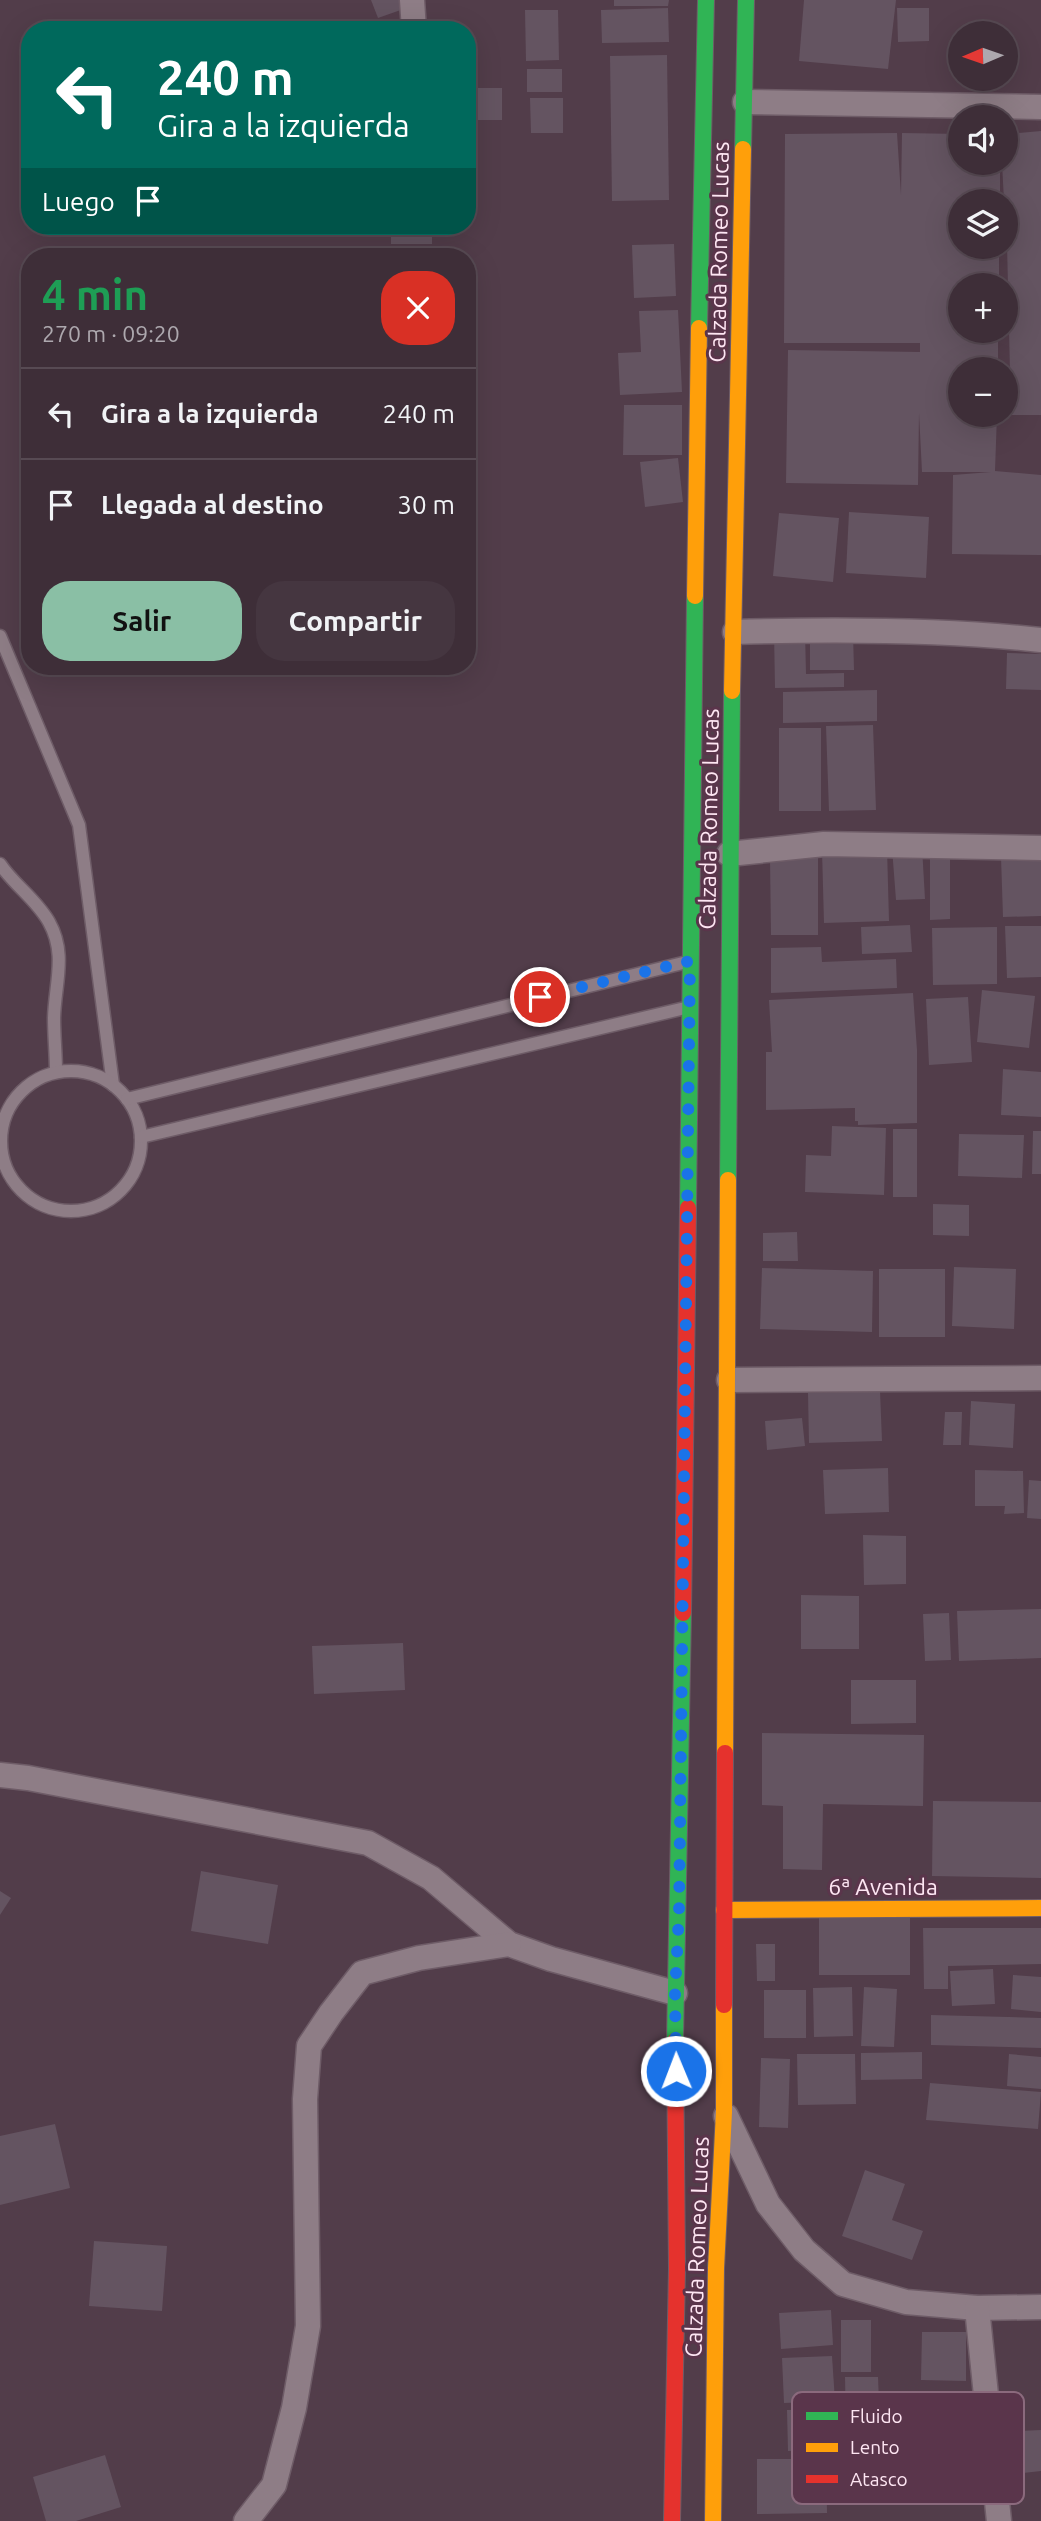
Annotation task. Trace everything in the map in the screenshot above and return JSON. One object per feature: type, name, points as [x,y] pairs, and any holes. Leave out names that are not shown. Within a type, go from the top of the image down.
[{"type":"street","points":[[412,0],[413,21]]},
{"type":"street","name":"Calzada Romeo Lucas","points":[[672,2521],[677,2269],[675,1993],[679,1913],[699,293],[706,0]]},
{"type":"street","name":"Calzada Romeo Lucas","points":[[713,2521],[716,2268],[724,2112],[729,854],[746,0]]},
{"type":"street","points":[[745,102],[1041,107]]},
{"type":"street","points":[[735,632],[820,629],[1003,636],[1041,640]]},
{"type":"street","points":[[729,854],[824,844],[1041,848]]},
{"type":"street","points":[[729,1380],[1041,1378]]},
{"type":"street","points":[[0,1775],[28,1778],[368,1843],[431,1878],[509,1944],[551,1959],[675,1993]]},
{"type":"street","name":"6ª Avenida","points":[[724,1910],[1041,1908]]},
{"type":"street","points":[[246,2521],[274,2485],[294,2408],[308,2326],[305,2099],[309,2046],[362,1973],[419,1958],[509,1944]]},
{"type":"street","points":[[724,2112],[768,2204],[804,2250],[843,2284],[906,2302],[977,2308],[1041,2307]]},
{"type":"street","points":[[977,2308],[986,2392]]},
{"type":"lane","points":[[0,636],[79,825],[113,1085]]},
{"type":"lane","points":[[0,864],[9,878],[33,899],[50,924],[61,958],[54,1016],[56,1072]]},
{"type":"lane","points":[[127,1100],[690,961]]},
{"type":"lane","points":[[141,1137],[689,1007]]},
{"type":"lane","points":[[76,1071],[96,1075],[113,1085],[127,1100],[136,1117],[141,1137],[139,1157],[132,1175],[120,1192],[104,1203],[75,1211],[46,1208],[28,1198],[14,1183],[5,1166],[0,1146],[2,1126],[9,1107],[38,1079],[56,1072],[76,1071]]},
{"type":"building","points":[[371,0],[410,0],[412,6],[378,18]]},
{"type":"building","points":[[614,0],[669,0],[668,6],[614,6]]},
{"type":"building","points":[[804,0],[896,0],[888,69],[799,61]]},
{"type":"building","points":[[668,8],[669,42],[602,43],[601,10]]},
{"type":"building","points":[[897,8],[929,8],[929,41],[898,42]]},
{"type":"building","points":[[525,10],[558,10],[559,60],[526,61]]},
{"type":"building","points":[[667,55],[669,200],[612,201],[610,56]]},
{"type":"building","points":[[527,69],[562,69],[562,92],[527,92]]},
{"type":"building","points":[[476,88],[502,88],[502,120],[476,120]]},
{"type":"building","points":[[530,98],[563,98],[563,133],[531,133]]},
{"type":"building","points":[[1041,131],[1041,415],[1018,415],[1018,357],[1010,357],[1009,343],[1018,343],[1018,273],[1008,273],[1007,259],[1018,259],[1018,189],[1003,189],[1003,175],[1018,175],[1018,133]]},
{"type":"building","points":[[897,133],[901,195],[902,133],[948,134],[948,175],[1000,175],[1000,189],[948,189],[948,259],[999,259],[999,273],[948,273],[948,343],[998,343],[998,357],[948,357],[948,427],[997,427],[995,471],[1041,475],[1041,555],[952,554],[953,475],[991,472],[922,472],[919,413],[918,485],[786,483],[788,350],[920,352],[920,343],[784,343],[785,134]]},
{"type":"building","points":[[391,235],[432,235],[432,244],[391,244]]},
{"type":"building","points":[[674,244],[676,296],[634,298],[632,245]]},
{"type":"building","points":[[678,310],[682,392],[620,395],[618,353],[641,352],[639,311]]},
{"type":"building","points":[[624,405],[682,405],[682,455],[623,455]]},
{"type":"building","points":[[678,458],[683,502],[645,507],[640,462]]},
{"type":"building","points":[[849,512],[929,517],[926,578],[846,573]]},
{"type":"building","points":[[779,513],[839,518],[833,582],[773,576]]},
{"type":"building","points":[[805,631],[806,674],[844,673],[844,687],[775,688],[774,632]]},
{"type":"building","points":[[810,633],[853,633],[854,670],[810,670]]},
{"type":"building","points":[[1007,653],[1041,654],[1041,690],[1006,689]]},
{"type":"building","points":[[877,690],[877,721],[783,723],[783,692]]},
{"type":"building","points":[[873,725],[876,810],[829,811],[826,726]]},
{"type":"building","points":[[779,728],[821,728],[821,811],[779,811]]},
{"type":"building","points":[[922,847],[925,899],[896,900],[892,848]]},
{"type":"building","points":[[887,848],[889,921],[824,923],[822,850]]},
{"type":"building","points":[[930,851],[950,851],[950,919],[930,920]]},
{"type":"building","points":[[1041,856],[1041,916],[1003,917],[1001,857]]},
{"type":"building","points":[[818,857],[818,935],[771,935],[770,858]]},
{"type":"building","points":[[910,925],[912,952],[862,954],[861,927]]},
{"type":"building","points":[[1005,926],[1041,926],[1041,977],[1007,978]]},
{"type":"building","points":[[997,927],[997,984],[933,985],[932,928]]},
{"type":"building","points":[[821,947],[822,962],[896,959],[897,988],[771,993],[771,948]]},
{"type":"building","points":[[982,990],[1035,996],[1029,1048],[977,1042]]},
{"type":"building","points":[[913,993],[917,1050],[917,1123],[858,1125],[858,1121],[855,1121],[855,1108],[766,1110],[766,1052],[772,1052],[769,1000]]},
{"type":"building","points":[[968,997],[972,1062],[929,1065],[926,999]]},
{"type":"building","points":[[1003,1069],[1041,1072],[1041,1117],[1001,1115]]},
{"type":"building","points":[[832,1126],[886,1128],[884,1195],[805,1192],[806,1155],[831,1156]]},
{"type":"building","points":[[893,1129],[917,1129],[917,1197],[893,1197]]},
{"type":"building","points":[[1033,1131],[1041,1131],[1041,1174],[1032,1174]]},
{"type":"building","points":[[959,1134],[1024,1135],[1022,1178],[958,1176]]},
{"type":"building","points":[[933,1204],[969,1205],[969,1236],[933,1235]]},
{"type":"building","points":[[797,1232],[798,1261],[763,1261],[763,1233]]},
{"type":"building","points":[[954,1267],[1016,1269],[1014,1329],[952,1326]]},
{"type":"building","points":[[762,1268],[873,1271],[872,1332],[760,1329]]},
{"type":"building","points":[[879,1269],[945,1269],[945,1337],[879,1337]]},
{"type":"building","points":[[880,1391],[882,1441],[809,1443],[808,1393]]},
{"type":"building","points":[[971,1401],[1015,1404],[1013,1448],[969,1445]]},
{"type":"building","points":[[945,1412],[962,1412],[961,1445],[943,1445]]},
{"type":"building","points":[[802,1418],[805,1446],[767,1450],[765,1421]]},
{"type":"building","points":[[888,1468],[889,1512],[825,1514],[823,1470]]},
{"type":"building","points":[[975,1470],[1023,1471],[1024,1513],[1004,1514],[1005,1506],[975,1506]]},
{"type":"building","points":[[1029,1480],[1041,1481],[1041,1519],[1027,1518]]},
{"type":"building","points":[[863,1535],[906,1536],[906,1584],[864,1585]]},
{"type":"building","points":[[801,1595],[859,1596],[859,1649],[801,1649]]},
{"type":"building","points":[[1041,1609],[1041,1658],[959,1661],[957,1611]]},
{"type":"building","points":[[949,1613],[951,1660],[925,1661],[923,1614]]},
{"type":"building","points":[[403,1643],[405,1690],[314,1694],[312,1646]]},
{"type":"building","points":[[851,1680],[916,1680],[916,1723],[851,1724]]},
{"type":"building","points":[[762,1733],[924,1735],[923,1806],[823,1804],[822,1870],[783,1869],[783,1806],[762,1805]]},
{"type":"building","points":[[933,1801],[1041,1802],[1041,1878],[932,1876]]},
{"type":"building","points":[[201,1871],[278,1885],[268,1944],[191,1931]]},
{"type":"building","points":[[0,1891],[11,1898],[0,1915]]},
{"type":"building","points":[[819,1917],[910,1917],[910,1975],[819,1975]]},
{"type":"building","points":[[923,1928],[1041,1928],[1041,1964],[948,1966],[948,1989],[924,1989]]},
{"type":"building","points":[[756,1944],[775,1944],[775,1981],[757,1981]]},
{"type":"building","points":[[993,1969],[995,2004],[952,2006],[950,1971]]},
{"type":"building","points":[[1013,1975],[1041,1977],[1041,2012],[1011,2009]]},
{"type":"building","points":[[852,1987],[853,2036],[814,2037],[813,1988]]},
{"type":"building","points":[[864,1987],[897,1989],[894,2047],[861,2046]]},
{"type":"building","points":[[764,1990],[806,1990],[806,2038],[764,2038]]},
{"type":"building","points":[[931,2015],[1041,2018],[1041,2048],[931,2045]]},
{"type":"building","points":[[922,2052],[922,2079],[861,2080],[861,2053]]},
{"type":"building","points":[[797,2054],[855,2054],[856,2104],[798,2105]]},
{"type":"building","points":[[1009,2054],[1041,2057],[1041,2089],[1007,2086]]},
{"type":"building","points":[[761,2058],[790,2059],[788,2128],[759,2127]]},
{"type":"building","points":[[930,2083],[1041,2092],[1038,2129],[926,2120]]},
{"type":"building","points":[[55,2124],[70,2188],[0,2205],[0,2136]]},
{"type":"building","points":[[865,2170],[905,2184],[892,2220],[923,2231],[912,2260],[842,2236]]},
{"type":"building","points":[[94,2241],[167,2246],[162,2311],[89,2306]]},
{"type":"building","points":[[831,2310],[833,2345],[781,2349],[779,2313]]},
{"type":"building","points":[[841,2320],[871,2320],[871,2372],[841,2372]]},
{"type":"building","points":[[922,2332],[966,2332],[966,2381],[921,2380]]},
{"type":"building","points":[[832,2356],[834,2392],[792,2392],[792,2403],[784,2403],[782,2358]]},
{"type":"building","points":[[845,2377],[878,2377],[879,2392],[845,2392]]},
{"type":"building","points":[[787,2410],[792,2410],[792,2451],[788,2451]]},
{"type":"building","points":[[1041,2430],[1041,2471],[1024,2473],[1024,2431]]},
{"type":"building","points":[[105,2455],[121,2507],[76,2521],[46,2521],[33,2477]]},
{"type":"building","points":[[757,2459],[792,2459],[792,2504],[827,2504],[827,2513],[757,2514]]},
{"type":"traffic: fast","points":[[699,328],[706,0]]},
{"type":"traffic: fast","points":[[743,149],[746,0]]},
{"type":"traffic: fast","points":[[688,1208],[695,596]]},
{"type":"traffic: fast","points":[[728,1180],[732,691]]},
{"type":"traffic: fast","points":[[675,2041],[683,1613]]},
{"type":"traffic: slow","points":[[732,691],[743,149]]},
{"type":"traffic: slow","points":[[695,596],[699,328]]},
{"type":"traffic: slow","points":[[725,1753],[728,1180]]},
{"type":"traffic: slow","points":[[724,1910],[1041,1908]]},
{"type":"traffic: slow","points":[[713,2521],[716,2268],[724,2112],[724,2005]]},
{"type":"traffic: jam","points":[[683,1613],[688,1208]]},
{"type":"traffic: jam","points":[[724,2005],[725,1753]]},
{"type":"traffic: jam","points":[[672,2521],[677,2269],[675,2041]]},
{"type":"route","points":[[540,997],[690,961],[676,2071]]}]
